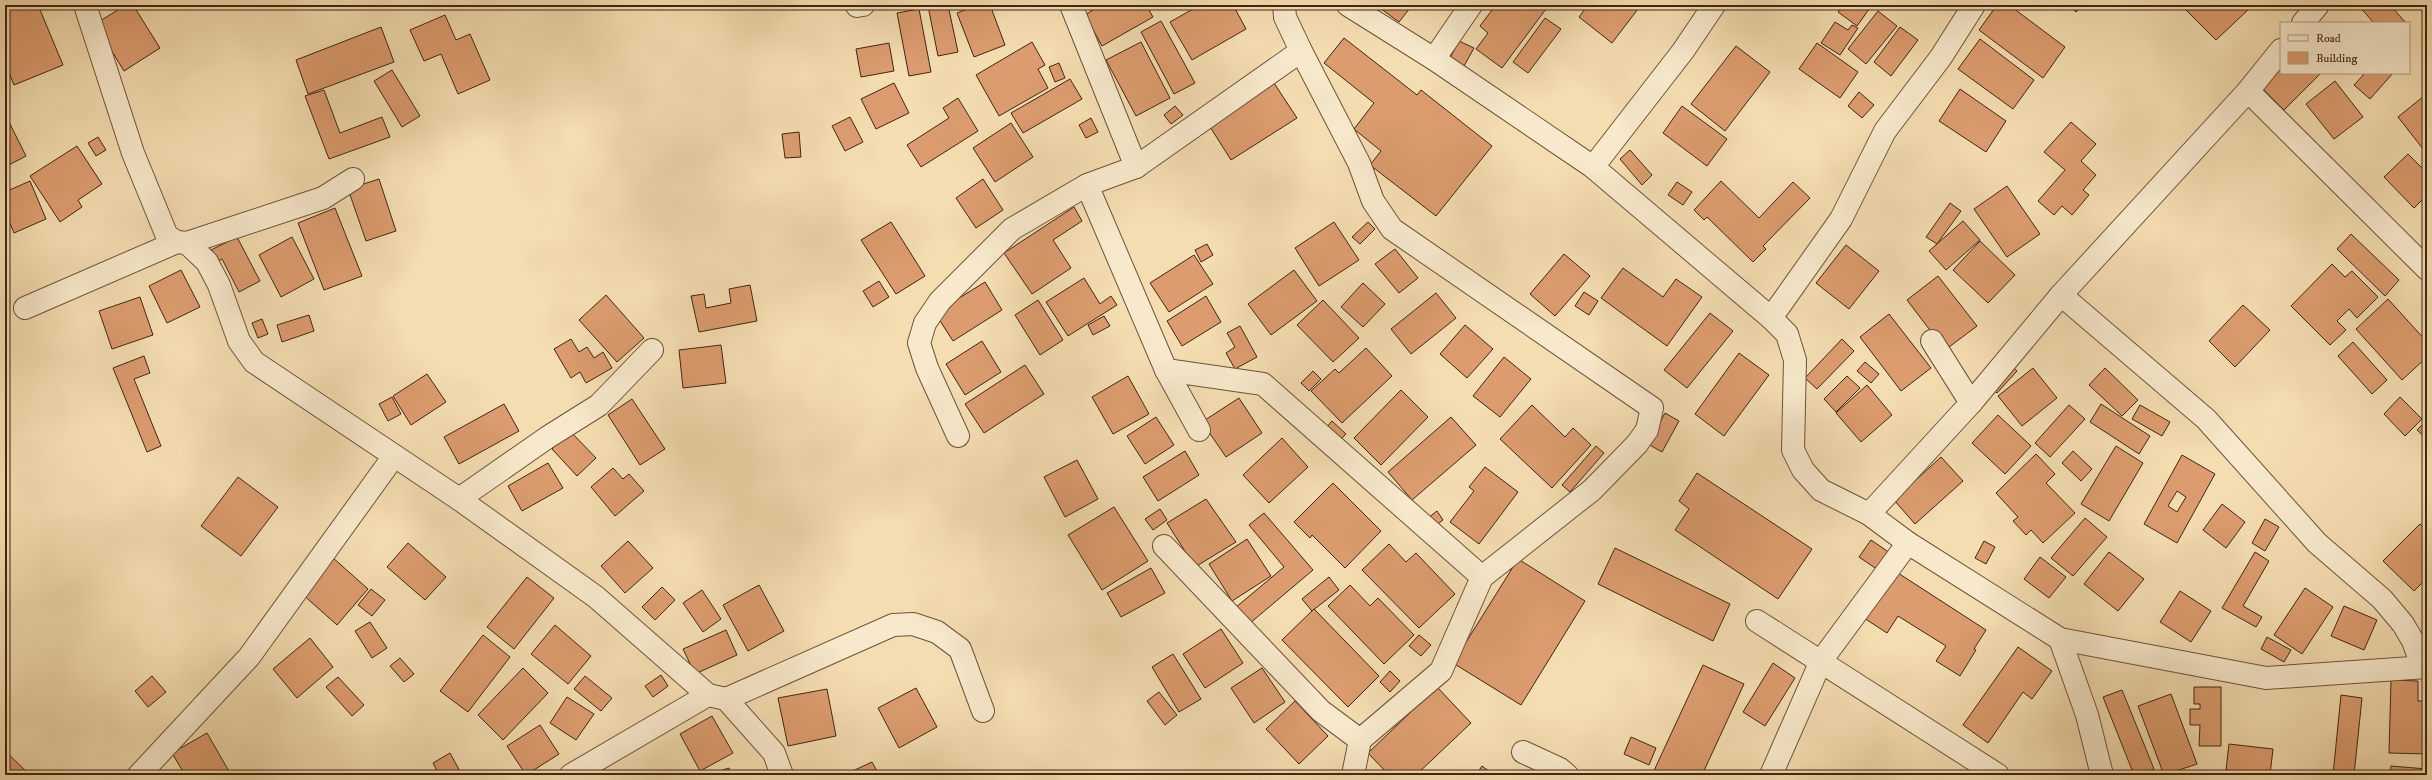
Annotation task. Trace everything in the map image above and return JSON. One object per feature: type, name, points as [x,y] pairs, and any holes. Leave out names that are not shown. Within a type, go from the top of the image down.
[{"type":"street","points":[[85,5],[133,153],[167,236],[182,243],[207,262],[219,285],[239,341],[254,362],[459,499],[596,596],[717,697],[774,753],[782,775]]},
{"type":"street","points":[[1071,5],[1136,167]]},
{"type":"street","points":[[1284,5],[1286,17],[1301,51],[1359,163],[1373,201],[1392,229],[1652,408],[1647,430],[1637,444],[1592,490],[1482,577],[1441,671],[1360,740],[1353,775]]},
{"type":"street","points":[[1348,5],[1434,59],[1593,167],[1771,318],[1787,334],[1795,360],[1793,450],[1803,470],[1820,490],[1869,514],[1908,543],[2060,639],[2266,678],[2424,667],[2413,641],[2403,624],[2382,599],[2317,543],[2206,419],[2061,295]]},
{"type":"street","points":[[1434,59],[1471,5]]},
{"type":"street","points":[[1593,167],[1683,51],[1714,5]]},
{"type":"street","points":[[1771,318],[1841,219],[1885,131],[1941,58],[1974,5]]},
{"type":"street","points":[[2304,22],[2318,5]]},
{"type":"street","points":[[958,436],[927,368],[919,343],[925,322],[940,301],[1012,229],[1087,185],[1136,167],[1301,51]]},
{"type":"street","points":[[1869,514],[1971,403],[2061,295],[2248,91],[2280,51]]},
{"type":"street","points":[[2248,91],[2425,263]]},
{"type":"street","points":[[25,308],[182,243],[323,198],[353,179]]},
{"type":"street","points":[[1087,185],[1166,370],[1199,430]]},
{"type":"street","points":[[1932,341],[1971,403]]},
{"type":"street","points":[[459,499],[548,437],[599,405],[652,350]]},
{"type":"street","points":[[1166,370],[1264,384],[1482,577]]},
{"type":"street","points":[[139,775],[249,657],[394,456]]},
{"type":"street","points":[[1771,775],[1821,661],[1908,543]]},
{"type":"street","points":[[1164,546],[1321,711],[1360,740]]},
{"type":"street","points":[[1757,621],[1998,775]]},
{"type":"street","points":[[571,775],[717,697],[893,625],[913,624],[937,632],[960,649],[983,711]]},
{"type":"street","points":[[2060,639],[2087,715],[2102,775]]},
{"type":"street","points":[[1523,752],[1560,769],[1567,775]]},
{"type":"building","points":[[21,5],[38,5],[63,65],[14,85],[5,63],[5,11]]},
{"type":"building","points":[[126,5],[133,5],[160,48],[124,71],[95,24]]},
{"type":"building","points":[[948,5],[958,52],[938,56],[928,6]]},
{"type":"building","points":[[977,5],[990,5],[1005,45],[974,57],[957,13]]},
{"type":"building","points":[[1101,5],[1146,5],[1153,17],[1102,46],[1085,15]]},
{"type":"building","points":[[1200,5],[1233,5],[1246,29],[1192,60],[1170,22]]},
{"type":"building","points":[[1376,5],[1406,5],[1410,8],[1399,22]]},
{"type":"building","points":[[1486,5],[1540,5],[1546,9],[1502,68],[1476,49],[1488,33],[1480,26],[1492,10]]},
{"type":"building","points":[[1588,5],[1641,5],[1612,43],[1579,17]]},
{"type":"building","points":[[1843,5],[1872,5],[1857,26],[1838,12]]},
{"type":"building","points":[[1997,5],[2009,5],[2065,47],[2043,78],[1979,30]]},
{"type":"building","points":[[2068,5],[2082,5],[2076,12]]},
{"type":"building","points":[[2179,5],[2189,5],[2184,10]]},
{"type":"building","points":[[2191,5],[2247,5],[2250,8],[2216,40],[2186,10]]},
{"type":"building","points":[[2358,5],[2390,5],[2405,22],[2373,22]]},
{"type":"building","points":[[919,9],[931,72],[909,76],[897,13]]},
{"type":"building","points":[[1878,11],[1897,26],[1866,64],[1848,49]]},
{"type":"building","points":[[445,15],[456,40],[470,34],[490,80],[458,94],[441,54],[424,61],[410,30]]},
{"type":"building","points":[[1545,18],[1561,29],[1528,73],[1513,62]]},
{"type":"building","points":[[1161,21],[1195,83],[1174,94],[1141,32]]},
{"type":"building","points":[[1835,22],[1848,30],[1852,25],[1858,28],[1840,55],[1821,43]]},
{"type":"building","points":[[381,27],[394,62],[308,94],[296,60]]},
{"type":"building","points":[[1900,27],[1918,40],[1891,76],[1874,62]]},
{"type":"building","points":[[1344,38],[1417,95],[1421,90],[1492,146],[1436,216],[1370,165],[1381,151],[1354,129],[1374,103],[1324,63]]},
{"type":"building","points":[[1980,39],[2034,80],[2013,109],[1958,69]]},
{"type":"building","points":[[1459,41],[1474,48],[1464,66],[1450,58]]},
{"type":"building","points":[[1032,42],[1045,65],[1038,69],[1048,88],[999,116],[976,75]]},
{"type":"building","points":[[1141,42],[1170,98],[1136,116],[1106,60]]},
{"type":"building","points":[[889,43],[894,71],[861,77],[856,49]]},
{"type":"building","points":[[1817,43],[1858,72],[1840,98],[1799,69]]},
{"type":"building","points":[[1736,46],[1770,72],[1725,131],[1691,104]]},
{"type":"building","points":[[1059,63],[1065,78],[1055,82],[1049,67]]},
{"type":"building","points":[[2280,66],[2280,74],[2320,74],[2284,110],[2260,86]]},
{"type":"building","points":[[392,70],[420,116],[402,127],[374,81]]},
{"type":"building","points":[[2364,74],[2392,74],[2370,99],[2354,85]]},
{"type":"building","points":[[1070,79],[1082,99],[1023,133],[1011,113]]},
{"type":"building","points":[[1272,80],[1297,118],[1231,160],[1207,122]]},
{"type":"building","points":[[2335,81],[2363,117],[2334,139],[2306,104]]},
{"type":"building","points":[[894,83],[909,113],[876,129],[861,99]]},
{"type":"building","points":[[1960,89],[2006,121],[1986,152],[1939,121]]},
{"type":"building","points":[[324,90],[340,133],[382,117],[390,137],[329,159],[305,96]]},
{"type":"building","points":[[1859,92],[1874,105],[1862,118],[1848,106]]},
{"type":"building","points":[[2424,96],[2427,100],[2427,154],[2398,117]]},
{"type":"building","points":[[958,98],[978,131],[921,167],[907,145],[949,118],[943,108]]},
{"type":"building","points":[[1175,106],[1183,115],[1171,124],[1164,115]]},
{"type":"building","points":[[1682,106],[1727,139],[1707,166],[1663,133]]},
{"type":"building","points":[[850,117],[863,142],[845,151],[832,126]]},
{"type":"building","points":[[1091,118],[1098,132],[1086,138],[1079,125]]},
{"type":"building","points":[[9,122],[26,156],[5,167],[5,124]]},
{"type":"building","points":[[2071,122],[2096,144],[2081,161],[2096,175],[2083,190],[2089,195],[2072,215],[2062,206],[2054,215],[2038,201],[2065,170],[2044,152]]},
{"type":"building","points":[[1011,123],[1033,157],[995,182],[973,148]]},
{"type":"building","points":[[799,132],[801,157],[785,158],[782,134]]},
{"type":"building","points":[[98,137],[106,150],[96,156],[88,143]]},
{"type":"building","points":[[77,146],[102,184],[78,200],[82,207],[60,222],[30,176]]},
{"type":"building","points":[[1630,150],[1652,175],[1642,185],[1620,159]]},
{"type":"building","points":[[2408,154],[2427,173],[2427,195],[2414,208],[2384,177]]},
{"type":"building","points":[[379,179],[396,231],[366,241],[348,189]]},
{"type":"building","points":[[983,179],[1003,210],[976,228],[956,198]]},
{"type":"building","points":[[30,181],[46,219],[14,233],[5,211],[5,192]]},
{"type":"building","points":[[1721,181],[1759,218],[1793,182],[1810,198],[1763,246],[1766,249],[1753,262],[1707,217],[1704,220],[1694,210]]},
{"type":"building","points":[[1677,182],[1692,192],[1683,205],[1668,195]]},
{"type":"building","points":[[2007,186],[2040,234],[2007,257],[1974,209]]},
{"type":"building","points":[[1950,203],[1961,211],[1937,244],[1926,237]]},
{"type":"building","points":[[1074,207],[1082,221],[1053,240],[1071,268],[1032,294],[1004,253]]},
{"type":"building","points":[[335,208],[362,276],[324,290],[298,223]]},
{"type":"building","points":[[1963,221],[1980,240],[1946,270],[1929,251]]},
{"type":"building","points":[[891,222],[925,276],[896,294],[861,240]]},
{"type":"building","points":[[1334,222],[1359,260],[1319,286],[1295,248]]},
{"type":"building","points":[[1368,222],[1375,229],[1360,244],[1352,237]]},
{"type":"building","points":[[2351,234],[2399,280],[2385,296],[2337,249]]},
{"type":"building","points":[[237,237],[260,281],[239,292],[222,259],[209,266],[203,254]]},
{"type":"building","points":[[292,237],[314,279],[281,297],[259,255]]},
{"type":"building","points":[[1980,241],[2015,275],[1988,303],[1953,270]]},
{"type":"building","points":[[1207,244],[1213,255],[1201,262],[1195,250]]},
{"type":"building","points":[[1846,245],[1879,271],[1849,309],[1816,283]]},
{"type":"building","points":[[1395,249],[1418,278],[1399,293],[1375,264]]},
{"type":"building","points":[[1564,254],[1590,276],[1555,316],[1530,294]]},
{"type":"building","points":[[1194,255],[1213,284],[1169,312],[1150,283]]},
{"type":"building","points":[[2332,264],[2345,277],[2352,271],[2378,297],[2357,318],[2349,309],[2337,321],[2346,330],[2330,345],[2291,306]]},
{"type":"building","points":[[1623,268],[1663,297],[1676,279],[1702,297],[1667,346],[1601,298]]},
{"type":"building","points":[[181,270],[200,307],[167,323],[149,286]]},
{"type":"building","points":[[1294,270],[1317,301],[1271,335],[1248,304]]},
{"type":"building","points":[[1938,276],[1977,326],[1945,350],[1907,300]]},
{"type":"building","points":[[1084,278],[1100,304],[1111,296],[1117,305],[1068,336],[1046,302]]},
{"type":"building","points":[[879,281],[889,297],[873,307],[863,291]]},
{"type":"building","points":[[985,282],[1002,310],[953,341],[935,313]]},
{"type":"building","points":[[1363,283],[1385,304],[1363,327],[1341,307]]},
{"type":"building","points":[[750,285],[757,321],[699,332],[691,296],[704,294],[706,308],[731,303],[729,289]]},
{"type":"building","points":[[1584,292],[1598,301],[1589,315],[1575,306]]},
{"type":"building","points":[[1436,293],[1456,318],[1411,354],[1391,329]]},
{"type":"building","points":[[606,295],[644,338],[617,362],[579,320]]},
{"type":"building","points":[[1206,296],[1221,322],[1182,346],[1167,321]]},
{"type":"building","points":[[140,297],[153,335],[112,349],[99,311]]},
{"type":"building","points":[[2388,299],[2427,342],[2427,357],[2402,380],[2356,329]]},
{"type":"building","points":[[1038,300],[1063,340],[1040,355],[1015,315]]},
{"type":"building","points":[[1323,300],[1359,338],[1333,362],[1297,325]]},
{"type":"building","points":[[2243,305],[2270,330],[2235,367],[2209,341]]},
{"type":"building","points":[[1710,313],[1733,331],[1687,388],[1664,370]]},
{"type":"building","points":[[1889,314],[1931,368],[1901,391],[1860,337]]},
{"type":"building","points":[[309,315],[314,331],[282,342],[277,325]]},
{"type":"building","points":[[1104,316],[1110,326],[1093,335],[1088,325]]},
{"type":"building","points":[[262,319],[268,334],[258,338],[252,323]]},
{"type":"building","points":[[1465,325],[1493,349],[1467,378],[1440,354]]},
{"type":"building","points":[[1240,326],[1257,357],[1235,369],[1226,353],[1235,347],[1227,333]]},
{"type":"building","points":[[571,339],[579,352],[587,347],[594,358],[603,352],[612,368],[586,383],[580,372],[571,378],[554,349]]},
{"type":"building","points":[[1842,339],[1854,351],[1817,389],[1805,378]]},
{"type":"building","points":[[982,341],[1001,372],[965,395],[946,364]]},
{"type":"building","points":[[2353,342],[2387,380],[2372,394],[2338,356]]},
{"type":"building","points":[[721,345],[726,383],[683,388],[679,350]]},
{"type":"building","points":[[1366,348],[1392,376],[1342,423],[1311,391],[1335,369],[1339,373]]},
{"type":"building","points":[[1739,353],[1769,375],[1724,436],[1695,414]]},
{"type":"building","points":[[144,356],[150,373],[134,379],[161,446],[147,452],[113,368]]},
{"type":"building","points":[[1504,357],[1531,379],[1500,417],[1473,396]]},
{"type":"building","points":[[1865,362],[1879,374],[1871,383],[1857,371]]},
{"type":"building","points":[[2008,362],[2017,371],[1997,393],[1987,384]]},
{"type":"building","points":[[1025,365],[1044,394],[984,433],[965,404]]},
{"type":"building","points":[[2033,368],[2057,398],[2022,426],[1998,396]]},
{"type":"building","points":[[2105,368],[2138,400],[2122,416],[2089,385]]},
{"type":"building","points":[[1313,371],[1321,379],[1309,391],[1301,383]]},
{"type":"building","points":[[427,374],[446,402],[411,425],[393,396]]},
{"type":"building","points":[[1128,376],[1149,414],[1113,434],[1092,397]]},
{"type":"building","points":[[1847,376],[1860,388],[1836,412],[1824,399]]},
{"type":"building","points":[[1867,385],[1892,415],[1861,442],[1836,413]]},
{"type":"building","points":[[1401,390],[1428,417],[1381,465],[1354,438]]},
{"type":"building","points":[[392,397],[401,414],[388,421],[379,404]]},
{"type":"building","points":[[2400,397],[2422,419],[2405,436],[2384,414]]},
{"type":"building","points":[[1239,398],[1262,433],[1226,457],[1202,422]]},
{"type":"building","points":[[632,399],[665,449],[640,465],[608,415]]},
{"type":"building","points":[[504,404],[519,431],[459,464],[444,437]]},
{"type":"building","points":[[2101,404],[2150,436],[2139,454],[2090,422]]},
{"type":"building","points":[[1532,405],[1565,437],[1573,428],[1591,445],[1552,488],[1500,439]]},
{"type":"building","points":[[2069,405],[2085,419],[2050,457],[2035,443]]},
{"type":"building","points":[[2140,405],[2170,422],[2162,436],[2132,419]]},
{"type":"building","points":[[1665,413],[1679,421],[1662,452],[1648,444]]},
{"type":"building","points":[[1998,415],[2031,446],[2005,474],[1972,443]]},
{"type":"building","points":[[1156,417],[1174,445],[1145,464],[1127,436]]},
{"type":"building","points":[[1451,417],[1476,445],[1412,500],[1388,472]]},
{"type":"building","points":[[2427,420],[2427,439],[2417,430]]},
{"type":"building","points":[[1332,421],[1346,434],[1339,441],[1325,429]]},
{"type":"building","points":[[570,431],[596,458],[577,476],[552,449]]},
{"type":"building","points":[[1282,438],[1308,467],[1269,503],[1243,475]]},
{"type":"building","points":[[1596,446],[1604,453],[1570,492],[1562,485]]},
{"type":"building","points":[[2116,446],[2143,463],[2109,521],[2081,504]]},
{"type":"building","points":[[1185,451],[1199,475],[1158,501],[1143,477]]},
{"type":"building","points":[[2073,451],[2092,469],[2081,481],[2062,463]]},
{"type":"building","points":[[2036,454],[2055,474],[2046,483],[2075,513],[2043,543],[2031,530],[2026,535],[2013,521],[2018,517],[1996,493]]},
{"type":"building","points":[[2182,455],[2215,474],[2177,543],[2144,524]],"holes":[[[2177,491],[2186,497],[2177,512],[2168,506]]]},
{"type":"building","points":[[1941,457],[1963,481],[1915,524],[1894,500]]},
{"type":"building","points":[[1077,460],[1098,499],[1065,517],[1044,477]]},
{"type":"building","points":[[548,463],[563,488],[522,511],[508,486]]},
{"type":"building","points":[[1485,467],[1518,492],[1479,544],[1450,522],[1474,491],[1469,487]]},
{"type":"building","points":[[613,468],[623,479],[629,474],[644,491],[615,516],[591,487]]},
{"type":"building","points":[[1697,473],[1812,549],[1778,599],[1675,530],[1689,509],[1679,501]]},
{"type":"building","points":[[238,477],[278,507],[241,556],[201,526]]},
{"type":"building","points":[[1333,483],[1381,531],[1345,568],[1312,535],[1310,538],[1294,522]]},
{"type":"building","points":[[1206,499],[1236,542],[1195,567],[1167,523]]},
{"type":"building","points":[[2222,504],[2245,522],[2226,548],[2203,530]]},
{"type":"building","points":[[1114,507],[1148,561],[1102,590],[1068,535]]},
{"type":"building","points":[[1160,509],[1167,520],[1153,530],[1145,519]]},
{"type":"building","points":[[1437,511],[1443,520],[1430,530],[1424,521]]},
{"type":"building","points":[[1264,513],[1313,570],[1249,624],[1235,608],[1284,567],[1249,525]]},
{"type":"building","points":[[2085,518],[2107,537],[2073,576],[2051,558]]},
{"type":"building","points":[[2265,519],[2279,527],[2265,551],[2252,543]]},
{"type":"building","points":[[2420,524],[2427,531],[2427,578],[2414,591],[2383,561]]},
{"type":"building","points":[[1247,539],[1271,576],[1232,601],[1209,564]]},
{"type":"building","points":[[1871,540],[1893,555],[1881,572],[1859,557]]},
{"type":"building","points":[[628,541],[653,568],[625,593],[601,566]]},
{"type":"building","points":[[1984,541],[1995,547],[1986,564],[1975,558]]},
{"type":"building","points":[[408,543],[446,577],[425,600],[387,567]]},
{"type":"building","points":[[1389,544],[1406,562],[1416,553],[1455,594],[1419,628],[1362,570]]},
{"type":"building","points":[[1615,548],[1730,604],[1713,641],[1598,584]]},
{"type":"building","points":[[2109,552],[2144,579],[2118,611],[2084,584]]},
{"type":"building","points":[[2255,552],[2269,561],[2243,606],[2262,617],[2256,627],[2222,608]]},
{"type":"building","points":[[332,557],[368,589],[337,625],[301,593]]},
{"type":"building","points":[[2040,557],[2066,577],[2049,598],[2024,579]]},
{"type":"building","points":[[1518,559],[1585,601],[1521,705],[1453,663]]},
{"type":"building","points":[[1151,568],[1165,593],[1121,617],[1107,593]]},
{"type":"building","points":[[1898,573],[1986,630],[1960,676],[1936,661],[1946,646],[1898,616],[1887,633],[1864,618],[1880,592],[1884,595]]},
{"type":"building","points":[[527,577],[554,598],[514,649],[487,627]]},
{"type":"building","points":[[1329,577],[1339,590],[1312,611],[1302,599]]},
{"type":"building","points":[[759,585],[784,631],[748,651],[723,605]]},
{"type":"building","points":[[1350,585],[1370,606],[1378,598],[1414,635],[1384,664],[1328,606]]},
{"type":"building","points":[[662,587],[675,600],[655,620],[642,607]]},
{"type":"building","points":[[2305,588],[2333,607],[2302,654],[2274,635]]},
{"type":"building","points":[[371,589],[385,600],[372,616],[358,605]]},
{"type":"building","points":[[702,590],[721,619],[703,632],[683,603]]},
{"type":"building","points":[[2180,591],[2211,611],[2191,642],[2160,622]]},
{"type":"building","points":[[2427,595],[2427,606],[2422,599]]},
{"type":"building","points":[[2344,606],[2377,620],[2364,650],[2331,636]]},
{"type":"building","points":[[1314,609],[1379,676],[1348,707],[1282,640]]},
{"type":"building","points":[[370,622],[387,648],[372,658],[355,631]]},
{"type":"building","points":[[555,625],[591,656],[568,684],[531,654]]},
{"type":"building","points":[[1221,629],[1243,663],[1205,688],[1183,654]]},
{"type":"building","points":[[726,630],[737,655],[695,674],[683,649]]},
{"type":"building","points":[[483,635],[510,657],[468,712],[440,691]]},
{"type":"building","points":[[1419,635],[1431,645],[1421,656],[1409,646]]},
{"type":"building","points":[[2267,637],[2291,650],[2284,662],[2261,649]]},
{"type":"building","points":[[310,638],[333,667],[297,698],[273,669]]},
{"type":"building","points":[[2018,647],[2052,671],[2032,699],[2023,692],[1988,743],[1963,725]]},
{"type":"building","points":[[1173,654],[1201,699],[1179,712],[1152,667]]},
{"type":"building","points":[[400,658],[414,674],[404,682],[390,666]]},
{"type":"building","points":[[1773,663],[1795,678],[1765,726],[1743,712]]},
{"type":"building","points":[[1703,665],[1744,684],[1702,775],[1652,775]]},
{"type":"building","points":[[523,668],[548,693],[503,740],[478,715]]},
{"type":"building","points":[[1262,668],[1285,702],[1254,723],[1231,688]]},
{"type":"building","points":[[1390,671],[1400,681],[1390,692],[1380,682]]},
{"type":"building","points":[[661,675],[668,686],[653,697],[645,686]]},
{"type":"building","points":[[152,676],[166,692],[148,707],[135,691]]},
{"type":"building","points":[[585,676],[612,698],[601,711],[574,689]]},
{"type":"building","points":[[338,677],[364,705],[352,716],[326,687]]},
{"type":"building","points":[[2391,680],[2418,681],[2418,701],[2427,701],[2427,754],[2389,753]]},
{"type":"building","points":[[1437,687],[1471,723],[1416,775],[1389,775],[1368,753]]},
{"type":"building","points":[[2194,687],[2221,687],[2221,746],[2199,746],[2200,725],[2190,725],[2190,709],[2200,709],[2200,704],[2194,704]]},
{"type":"building","points":[[916,688],[937,727],[899,748],[878,708]]},
{"type":"building","points":[[827,689],[836,736],[788,746],[778,698]]},
{"type":"building","points":[[2122,690],[2154,769],[2139,775],[2134,775],[2103,697]]},
{"type":"building","points":[[1159,692],[1177,715],[1165,725],[1147,701]]},
{"type":"building","points":[[2171,694],[2197,764],[2164,775],[2138,706]]},
{"type":"building","points":[[2341,695],[2362,698],[2354,775],[2333,775]]},
{"type":"building","points":[[567,697],[594,714],[576,740],[550,723]]},
{"type":"building","points":[[1295,701],[1328,736],[1299,764],[1266,729]]},
{"type":"building","points":[[712,716],[733,753],[700,771],[680,734]]},
{"type":"building","points":[[540,725],[559,754],[526,775],[507,746]]},
{"type":"building","points":[[207,733],[230,773],[226,775],[185,775],[172,753]]},
{"type":"building","points":[[1631,737],[1656,748],[1649,765],[1624,754]]},
{"type":"building","points":[[2229,744],[2273,749],[2270,775],[2226,770]]},
{"type":"building","points":[[5,751],[29,774],[28,775],[5,775]]},
{"type":"building","points":[[450,753],[462,775],[439,775],[433,763]]},
{"type":"building","points":[[872,762],[879,775],[844,775]]},
{"type":"building","points":[[1482,766],[1494,775],[1476,775]]},
{"type":"building","points":[[2391,766],[2427,769],[2427,775],[2390,775]]},
{"type":"building","points":[[729,768],[732,775],[707,775]]},
{"type":"building","points":[[2283,772],[2323,773],[2323,775],[2282,775]]}]
